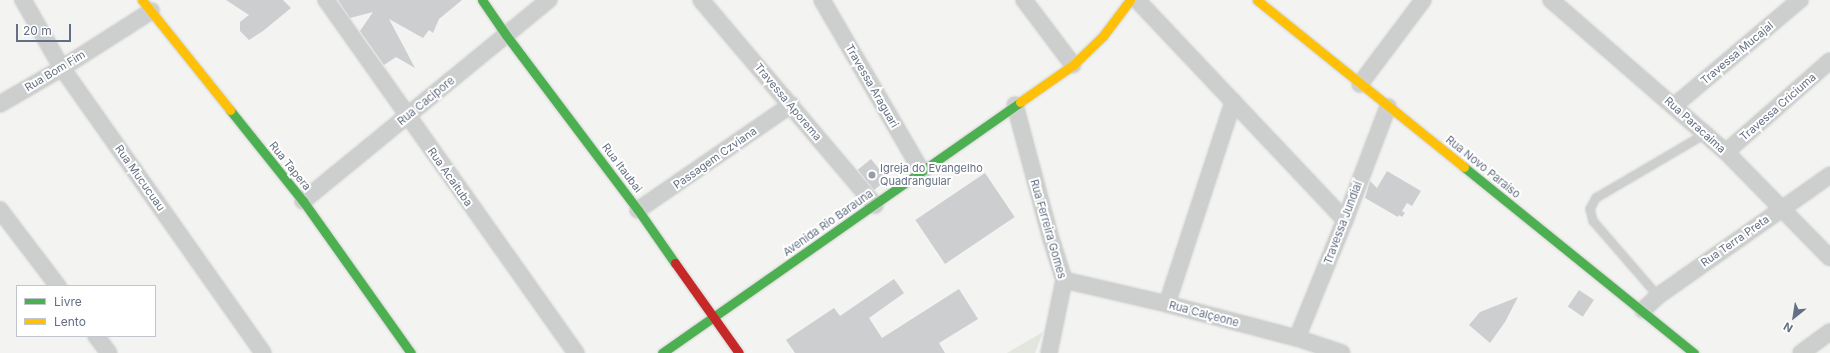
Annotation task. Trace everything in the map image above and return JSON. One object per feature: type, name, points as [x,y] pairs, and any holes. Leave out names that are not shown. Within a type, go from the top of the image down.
[{"type":"street","name":"Rua Mucucuau","points":[[24,0],[62,68],[263,353]]},
{"type":"street","name":"Rua Acaituba","points":[[326,0],[407,117],[576,353]]},
{"type":"street","name":"Rua Itaubai","points":[[482,0],[506,35],[638,210],[739,353]]},
{"type":"street","name":"Rua Cacipore","points":[[303,201],[549,0]]},
{"type":"street","name":"Travessa Aporema","points":[[701,0],[875,205]]},
{"type":"street","name":"Travessa Araguari","points":[[822,0],[922,172]]},
{"type":"street","points":[[1024,0],[1072,65]]},
{"type":"street","name":"Avenida Rio Barauna","points":[[662,353],[922,172],[1072,65],[1103,36],[1130,0]]},
{"type":"street","points":[[1137,0],[1345,220]]},
{"type":"street","name":"Rua Novo Paraiso","points":[[1257,0],[1388,107],[1643,310],[1694,353]]},
{"type":"street","points":[[1360,84],[1423,0]]},
{"type":"street","name":"Rua Paracaima","points":[[1552,0],[1726,152],[1830,258]]},
{"type":"street","name":"Travessa Mucajal","points":[[1674,106],[1800,0]]},
{"type":"street","name":"Rua Bom Fim","points":[[0,104],[62,68],[146,5]]},
{"type":"street","name":"Rua Tapera","points":[[146,5],[303,201],[411,353]]},
{"type":"street","name":"Travessa Criciuma","points":[[1726,152],[1830,61]]},
{"type":"street","points":[[1167,304],[1234,102]]},
{"type":"street","name":"Passagem Czviana","points":[[638,210],[791,105]]},
{"type":"street","name":"Rua Ferreira Gomes","points":[[1015,105],[1051,239],[1064,280],[1051,346]]},
{"type":"street","name":"Travessa Jundiaí","points":[[1297,338],[1345,220],[1388,107]]},
{"type":"street","name":"Rua Terra Preta","points":[[1643,310],[1658,296],[1830,175]]},
{"type":"street","points":[[0,210],[57,285]]},
{"type":"street","name":"Rua Calçeone","points":[[1064,280],[1167,304],[1297,338],[1342,353]]},
{"type":"street","points":[[1801,353],[1830,332]]},
{"type":"street","points":[[97,337],[109,353]]},
{"type":"street","points":[[1051,346],[1064,353]]},
{"type":"lane","points":[[1658,296],[1593,220],[1590,209],[1596,198],[1705,134]]},
{"type":"shaded area","points":[[1043,332],[1035,353],[1007,353]]},
{"type":"building","points":[[226,0],[283,0],[291,8],[263,31],[249,40],[240,31],[240,22],[249,15]]},
{"type":"building","points":[[338,0],[462,0],[439,19],[433,33],[429,30],[423,38],[389,19],[415,68],[396,57],[384,65],[360,31],[373,12],[350,18]]},
{"type":"building","name":"Igreja do Evangelho Quadrangular","points":[[871,159],[887,179],[874,190],[858,170]]},
{"type":"building","points":[[1387,171],[1421,191],[1412,206],[1407,203],[1402,211],[1405,213],[1402,217],[1399,215],[1398,217],[1365,198],[1370,181],[1377,188]]},
{"type":"building","points":[[985,173],[1015,217],[945,264],[915,220]]},
{"type":"building","points":[[894,279],[904,293],[869,318],[882,338],[959,289],[978,319],[939,343],[945,353],[795,353],[786,340],[834,308],[840,316]]},
{"type":"building","points":[[1579,290],[1594,300],[1583,317],[1568,307]]},
{"type":"building","points":[[1518,297],[1505,322],[1490,343],[1469,325],[1480,312]]},
{"type":"traffic: fast","points":[[482,0],[506,35],[638,210],[675,263]]},
{"type":"traffic: fast","points":[[662,353],[1020,102]]},
{"type":"traffic: fast","points":[[230,110],[303,201],[411,353]]},
{"type":"traffic: fast","points":[[1464,167],[1694,353]]},
{"type":"traffic: slow","points":[[142,0],[230,110]]},
{"type":"traffic: slow","points":[[1020,102],[1073,65],[1103,36],[1130,0]]},
{"type":"traffic: slow","points":[[1257,0],[1464,167]]},
{"type":"traffic: jam","points":[[675,263],[739,353]]},
{"type":"place","name":"Igreja do Evangelho Quadrangular","points":[[872,175]]}]
